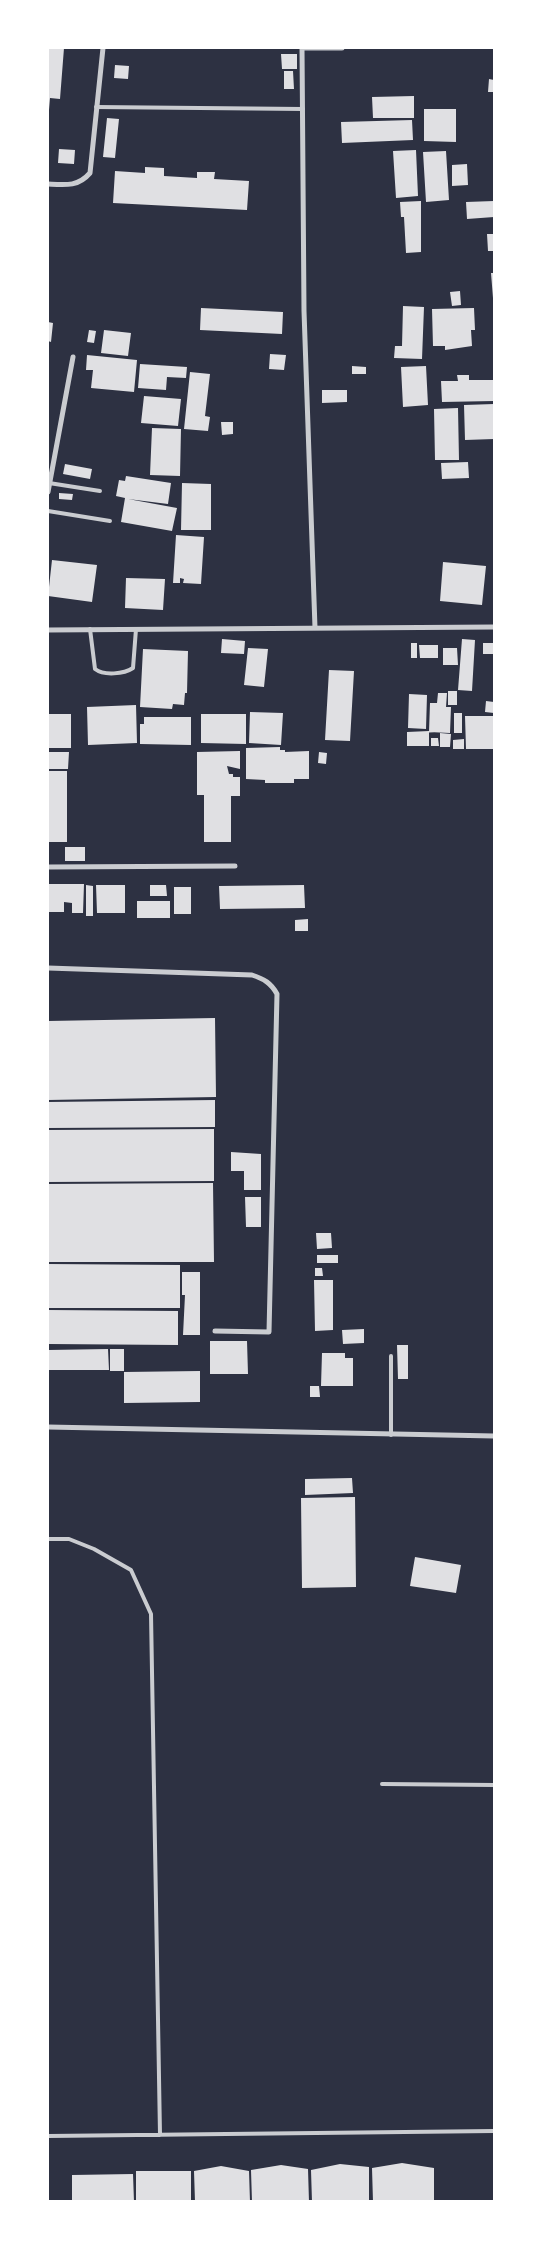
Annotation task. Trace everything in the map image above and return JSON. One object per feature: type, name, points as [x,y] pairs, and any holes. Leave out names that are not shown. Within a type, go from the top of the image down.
[{"type":"street","points":[[48,184],[70,185],[83,181],[90,173],[103,48]]},
{"type":"street","points":[[315,628],[304,310],[302,48],[342,48]]},
{"type":"street","points":[[48,492],[73,357]]},
{"type":"street","points":[[48,630],[494,627]]},
{"type":"street","points":[[48,867],[235,866]]},
{"type":"street","points":[[48,968],[252,975],[265,980],[273,987],[277,994],[269,1332],[215,1330]]},
{"type":"street","points":[[48,1427],[494,1436]]},
{"type":"lane","points":[[96,107],[303,109]]},
{"type":"lane","points":[[49,483],[100,491]]},
{"type":"lane","points":[[48,510],[110,521]]},
{"type":"lane","points":[[90,630],[95,669],[104,673],[122,673],[133,668],[136,629]]},
{"type":"lane","points":[[391,1356],[391,1435]]},
{"type":"lane","points":[[48,1538],[69,1539],[78,1542],[130,1570],[151,1614],[160,2135]]},
{"type":"lane","points":[[382,1784],[494,1785]]},
{"type":"lane","points":[[48,2136],[494,2131]]},
{"type":"building","points":[[48,48],[64,48],[60,99],[50,98],[49,110]]},
{"type":"building","points":[[281,54],[297,54],[297,69],[282,69]]},
{"type":"building","points":[[115,65],[129,66],[128,79],[114,78]]},
{"type":"building","points":[[284,71],[293,71],[294,89],[284,89]]},
{"type":"building","points":[[489,79],[494,80],[494,92],[488,92]]},
{"type":"building","points":[[414,96],[414,118],[373,118],[372,97]]},
{"type":"building","points":[[424,109],[456,109],[456,142],[424,141]]},
{"type":"building","points":[[107,118],[119,119],[115,158],[103,157]]},
{"type":"building","points":[[412,120],[413,140],[342,143],[341,122]]},
{"type":"building","points":[[59,149],[75,150],[74,164],[58,163]]},
{"type":"building","points":[[416,150],[418,196],[396,198],[393,151]]},
{"type":"building","points":[[446,151],[449,200],[426,202],[423,152]]},
{"type":"building","points":[[467,164],[468,185],[452,186],[452,165]]},
{"type":"building","points":[[145,167],[164,168],[164,176],[197,178],[197,172],[215,172],[214,179],[249,181],[247,210],[113,203],[115,171],[145,173]]},
{"type":"building","points":[[421,201],[421,252],[406,253],[404,217],[401,217],[400,202]]},
{"type":"building","points":[[494,201],[494,217],[467,219],[466,202]]},
{"type":"building","points":[[487,234],[494,234],[494,251],[488,251]]},
{"type":"building","points":[[491,273],[494,273],[494,298],[493,298]]},
{"type":"building","points":[[460,291],[461,305],[452,306],[450,292]]},
{"type":"building","points":[[403,306],[424,307],[422,359],[394,358],[395,346],[402,346]]},
{"type":"building","points":[[201,308],[283,312],[282,334],[200,330]]},
{"type":"building","points":[[474,308],[475,330],[471,330],[472,346],[445,350],[445,346],[433,346],[432,309]]},
{"type":"building","points":[[48,322],[53,323],[51,342],[48,341]]},
{"type":"building","points":[[89,330],[96,331],[94,343],[87,342]]},
{"type":"building","points":[[104,330],[131,333],[128,356],[101,353]]},
{"type":"building","points":[[270,354],[286,355],[284,370],[269,369]]},
{"type":"building","points":[[87,355],[137,360],[134,392],[91,388],[93,370],[86,370]]},
{"type":"building","points":[[140,364],[187,367],[186,378],[167,377],[166,390],[138,388]]},
{"type":"building","points":[[352,366],[366,367],[366,374],[352,374]]},
{"type":"building","points":[[426,366],[428,405],[403,407],[401,367]]},
{"type":"building","points":[[190,372],[210,374],[205,416],[210,417],[208,431],[184,429]]},
{"type":"building","points":[[457,375],[469,375],[469,380],[494,380],[494,401],[442,402],[441,381],[458,381]]},
{"type":"building","points":[[322,390],[347,390],[347,402],[322,403]]},
{"type":"building","points":[[144,396],[181,399],[178,426],[141,423]]},
{"type":"building","points":[[494,404],[494,439],[465,440],[464,405]]},
{"type":"building","points":[[458,408],[459,460],[435,460],[434,409]]},
{"type":"building","points":[[221,422],[233,422],[233,434],[222,435]]},
{"type":"building","points":[[152,428],[181,429],[180,476],[150,475]]},
{"type":"building","points":[[468,462],[469,478],[442,479],[441,463]]},
{"type":"building","points":[[65,464],[92,469],[90,479],[63,474]]},
{"type":"building","points":[[126,476],[171,483],[168,504],[128,499],[177,508],[172,531],[121,522],[125,498],[116,496],[119,480],[125,481]]},
{"type":"building","points":[[182,483],[211,484],[211,530],[181,530]]},
{"type":"building","points":[[59,493],[73,494],[72,500],[59,499]]},
{"type":"building","points":[[176,535],[204,537],[201,584],[183,583],[184,579],[180,578],[180,583],[173,583]]},
{"type":"building","points":[[52,560],[97,565],[92,602],[48,596]]},
{"type":"building","points":[[443,562],[486,566],[482,605],[440,601]]},
{"type":"building","points":[[126,578],[165,579],[163,610],[125,608]]},
{"type":"building","points":[[222,639],[245,641],[244,654],[221,653]]},
{"type":"building","points":[[462,639],[475,640],[472,691],[458,690]]},
{"type":"building","points":[[411,643],[417,643],[417,658],[411,658]]},
{"type":"building","points":[[483,643],[494,643],[494,654],[483,654]]},
{"type":"building","points":[[419,645],[438,645],[438,658],[420,658]]},
{"type":"building","points":[[248,648],[268,649],[264,687],[244,685]]},
{"type":"building","points":[[443,648],[457,648],[458,665],[443,665]]},
{"type":"building","points":[[143,649],[188,651],[187,693],[185,693],[184,705],[173,704],[172,709],[140,707]]},
{"type":"building","points":[[329,670],[354,671],[350,741],[325,740]]},
{"type":"building","points":[[448,691],[457,691],[457,705],[448,705]]},
{"type":"building","points":[[438,693],[447,693],[446,707],[451,707],[450,733],[429,732],[430,703],[437,703]]},
{"type":"building","points":[[409,694],[427,695],[426,729],[408,728]]},
{"type":"building","points":[[486,701],[494,702],[494,713],[485,712]]},
{"type":"building","points":[[136,705],[137,743],[88,745],[87,707]]},
{"type":"building","points":[[250,712],[283,713],[281,745],[249,743]]},
{"type":"building","points":[[454,713],[462,713],[462,733],[454,733]]},
{"type":"building","points":[[48,714],[71,714],[71,748],[48,748]]},
{"type":"building","points":[[201,714],[246,714],[246,744],[201,743]]},
{"type":"building","points":[[465,716],[494,716],[494,749],[466,749]]},
{"type":"building","points":[[144,717],[191,717],[191,745],[140,744],[140,724],[144,724]]},
{"type":"building","points":[[429,731],[429,746],[407,746],[407,732]]},
{"type":"building","points":[[440,733],[451,734],[450,747],[440,747]]},
{"type":"building","points":[[431,738],[438,738],[439,746],[431,746]]},
{"type":"building","points":[[464,739],[464,749],[453,749],[453,740]]},
{"type":"building","points":[[280,747],[280,750],[285,750],[285,752],[309,751],[309,779],[294,779],[294,783],[265,783],[265,780],[246,779],[246,748]]},
{"type":"building","points":[[240,751],[240,769],[227,766],[229,774],[233,774],[233,777],[240,777],[240,796],[231,796],[231,842],[204,842],[204,795],[197,795],[197,752]]},
{"type":"building","points":[[48,752],[69,752],[68,769],[48,769]]},
{"type":"building","points":[[319,752],[327,753],[326,764],[318,763]]},
{"type":"building","points":[[48,771],[67,771],[67,842],[48,842]]},
{"type":"building","points":[[65,847],[85,847],[85,861],[65,861]]},
{"type":"building","points":[[48,884],[84,884],[83,913],[72,913],[72,903],[64,902],[64,912],[48,912]]},
{"type":"building","points":[[86,885],[93,886],[93,916],[86,916]]},
{"type":"building","points":[[96,885],[125,885],[125,913],[97,913]]},
{"type":"building","points":[[150,885],[166,885],[167,896],[150,896]]},
{"type":"building","points":[[304,885],[305,908],[220,909],[219,886]]},
{"type":"building","points":[[174,887],[191,887],[191,914],[174,914]]},
{"type":"building","points":[[137,901],[170,901],[170,918],[137,918]]},
{"type":"building","points":[[308,919],[308,931],[295,931],[295,920]]},
{"type":"building","points":[[215,1018],[216,1097],[48,1100],[48,1021]]},
{"type":"building","points":[[215,1100],[215,1127],[48,1128],[48,1102]]},
{"type":"building","points":[[214,1129],[214,1181],[48,1182],[48,1130]]},
{"type":"building","points":[[231,1152],[261,1154],[261,1190],[244,1190],[244,1171],[231,1171]]},
{"type":"building","points":[[213,1183],[214,1262],[48,1262],[48,1184]]},
{"type":"building","points":[[245,1197],[261,1197],[261,1227],[246,1227]]},
{"type":"building","points":[[316,1233],[331,1233],[332,1248],[317,1249]]},
{"type":"building","points":[[317,1255],[338,1255],[338,1263],[317,1263]]},
{"type":"building","points":[[48,1264],[180,1265],[180,1308],[48,1308]]},
{"type":"building","points":[[315,1268],[322,1268],[323,1276],[315,1276]]},
{"type":"building","points":[[182,1272],[200,1272],[200,1335],[183,1335],[185,1295],[182,1295]]},
{"type":"building","points":[[314,1280],[333,1280],[333,1330],[315,1331]]},
{"type":"building","points":[[48,1310],[178,1311],[178,1345],[48,1344]]},
{"type":"building","points":[[364,1329],[364,1343],[343,1344],[342,1330]]},
{"type":"building","points":[[210,1341],[247,1341],[248,1374],[210,1374]]},
{"type":"building","points":[[397,1345],[408,1345],[408,1379],[398,1379]]},
{"type":"building","points":[[108,1349],[109,1370],[48,1370],[48,1350]]},
{"type":"building","points":[[110,1349],[124,1349],[124,1371],[110,1371]]},
{"type":"building","points":[[322,1353],[345,1353],[345,1358],[353,1358],[353,1386],[321,1386]]},
{"type":"building","points":[[200,1371],[200,1402],[124,1403],[124,1372]]},
{"type":"building","points":[[310,1386],[319,1386],[320,1397],[310,1397]]},
{"type":"building","points":[[352,1478],[353,1493],[305,1495],[305,1479]]},
{"type":"building","points":[[355,1497],[356,1587],[302,1588],[301,1498]]},
{"type":"building","points":[[415,1557],[461,1565],[456,1593],[410,1586]]},
{"type":"building","points":[[402,2163],[434,2168],[434,2202],[373,2202],[372,2168]]},
{"type":"building","points":[[340,2164],[369,2167],[369,2202],[312,2202],[311,2170]]},
{"type":"building","points":[[281,2165],[308,2169],[309,2202],[252,2202],[251,2170]]},
{"type":"building","points":[[221,2166],[249,2171],[250,2202],[195,2202],[194,2171]]},
{"type":"building","points":[[136,2171],[191,2171],[191,2202],[136,2202]]},
{"type":"building","points":[[133,2174],[134,2202],[72,2202],[72,2175]]}]
